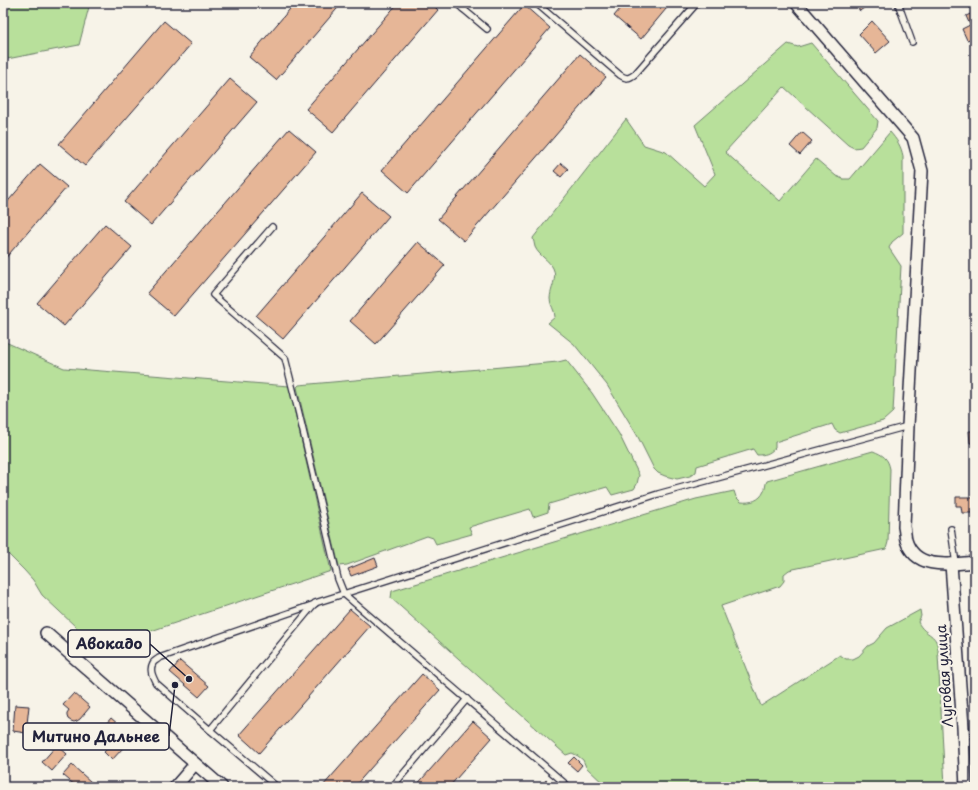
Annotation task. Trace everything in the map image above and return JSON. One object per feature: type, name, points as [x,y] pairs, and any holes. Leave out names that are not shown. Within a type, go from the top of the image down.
[{"type":"street","points":[[796,3],[913,138],[922,171],[904,527],[906,540],[911,551],[919,558],[929,563],[953,564],[975,562]]},
{"type":"street","name":"Луговая улица","points":[[953,564],[966,787]]},
{"type":"street","points":[[46,633],[222,787]]},
{"type":"street","points":[[175,787],[195,764]]},
{"type":"lane","points":[[456,3],[487,29]]},
{"type":"lane","points":[[463,9],[468,3]]},
{"type":"lane","points":[[536,3],[625,78],[630,78],[635,74],[697,3]]},
{"type":"lane","points":[[898,3],[912,42]]},
{"type":"lane","points":[[272,227],[213,295],[285,358],[338,579],[344,594],[569,787]]},
{"type":"lane","points":[[277,787],[156,683],[151,675],[151,669],[153,663],[158,658],[315,603],[658,494],[908,426]]},
{"type":"lane","points":[[951,529],[953,564]]},
{"type":"lane","points":[[210,730],[315,603]]},
{"type":"lane","points":[[392,787],[467,699]]},
{"type":"green space","points":[[3,3],[90,3],[79,45],[3,61]]},
{"type":"green space","points":[[811,43],[878,121],[877,128],[861,147],[854,148],[848,145],[784,87],[725,152],[780,201],[816,159],[836,176],[843,179],[850,179],[890,132],[897,140],[903,156],[903,233],[892,242],[889,248],[901,266],[893,412],[883,421],[840,433],[835,430],[832,424],[775,442],[775,448],[769,453],[757,455],[753,449],[697,466],[696,472],[690,476],[677,479],[665,476],[658,473],[654,469],[637,435],[607,385],[574,344],[548,323],[555,317],[550,299],[555,276],[551,265],[535,247],[533,238],[626,119],[644,145],[666,152],[704,186],[715,174],[695,125],[788,44],[798,47]]},
{"type":"green space","points":[[3,341],[64,368],[289,386],[331,571],[106,646],[92,642],[42,595],[33,580],[3,549]]},
{"type":"green space","points":[[566,360],[592,393],[619,434],[639,475],[634,489],[612,495],[607,487],[549,504],[548,512],[533,517],[530,509],[469,527],[472,534],[436,544],[433,538],[427,536],[347,565],[339,566],[297,387],[299,385],[558,362]]},
{"type":"green space","points":[[873,451],[884,457],[888,462],[890,469],[888,542],[886,549],[789,570],[784,574],[784,581],[780,586],[721,606],[761,706],[840,655],[846,659],[853,659],[859,656],[868,646],[874,643],[887,628],[920,610],[921,616],[918,622],[924,630],[934,638],[938,647],[945,787],[607,787],[586,767],[583,760],[572,753],[566,755],[391,598],[392,591],[696,499],[734,491],[736,497],[741,502],[754,501],[760,497],[765,490],[767,481]]},
{"type":"building","points":[[295,3],[342,3],[276,80],[249,57]]},
{"type":"building","points":[[398,3],[431,3],[438,10],[333,132],[306,109]]},
{"type":"building","points":[[625,3],[671,3],[641,39],[614,16]]},
{"type":"building","points":[[854,3],[870,3],[860,11]]},
{"type":"building","points":[[524,5],[550,28],[408,193],[382,170]]},
{"type":"building","points":[[975,12],[975,37],[967,40],[962,29],[970,25],[966,16]]},
{"type":"building","points":[[164,21],[191,44],[85,166],[59,144]]},
{"type":"building","points":[[872,21],[890,41],[876,53],[859,34]]},
{"type":"building","points":[[580,54],[606,77],[464,241],[438,219]]},
{"type":"building","points":[[230,79],[257,102],[151,225],[124,202]]},
{"type":"building","points":[[289,129],[316,152],[174,316],[147,293]]},
{"type":"building","points":[[802,132],[812,141],[800,155],[790,146]]},
{"type":"building","points":[[561,163],[568,169],[561,177],[554,171]]},
{"type":"building","points":[[40,164],[67,187],[3,261],[3,207]]},
{"type":"building","points":[[362,193],[389,216],[283,339],[256,316]]},
{"type":"building","points":[[105,224],[132,247],[64,326],[37,303]]},
{"type":"building","points":[[418,242],[445,265],[376,344],[350,321]]},
{"type":"building","points":[[969,431],[975,431],[975,443],[970,443]]},
{"type":"building","points":[[956,497],[975,497],[975,513],[962,513],[961,506],[956,506]]},
{"type":"building","points":[[375,558],[378,566],[351,576],[348,569]]},
{"type":"building","points":[[350,609],[370,626],[259,753],[239,735]]},
{"type":"building","points":[[180,661],[209,686],[199,697],[170,672]]},
{"type":"building","points":[[422,674],[440,690],[354,787],[322,787]]},
{"type":"building","points":[[74,693],[90,707],[80,719],[74,722],[68,719],[67,713],[69,710],[63,705]]},
{"type":"building","points":[[15,705],[29,706],[26,733],[13,731]]},
{"type":"building","points":[[111,718],[133,737],[112,760],[104,752],[107,749],[94,738]]},
{"type":"building","points":[[473,721],[492,738],[449,787],[415,787]]},
{"type":"building","points":[[57,745],[67,754],[52,771],[42,762]]},
{"type":"building","points":[[574,757],[582,765],[577,771],[568,763]]},
{"type":"building","points":[[72,765],[91,782],[86,787],[77,787],[63,775]]},
{"type":"building","points":[[546,780],[554,787],[540,787]]},
{"type":"place","name":"Авокадо","points":[[189,679]]},
{"type":"place","name":"Митино Дальнее","points":[[175,685]]}]
